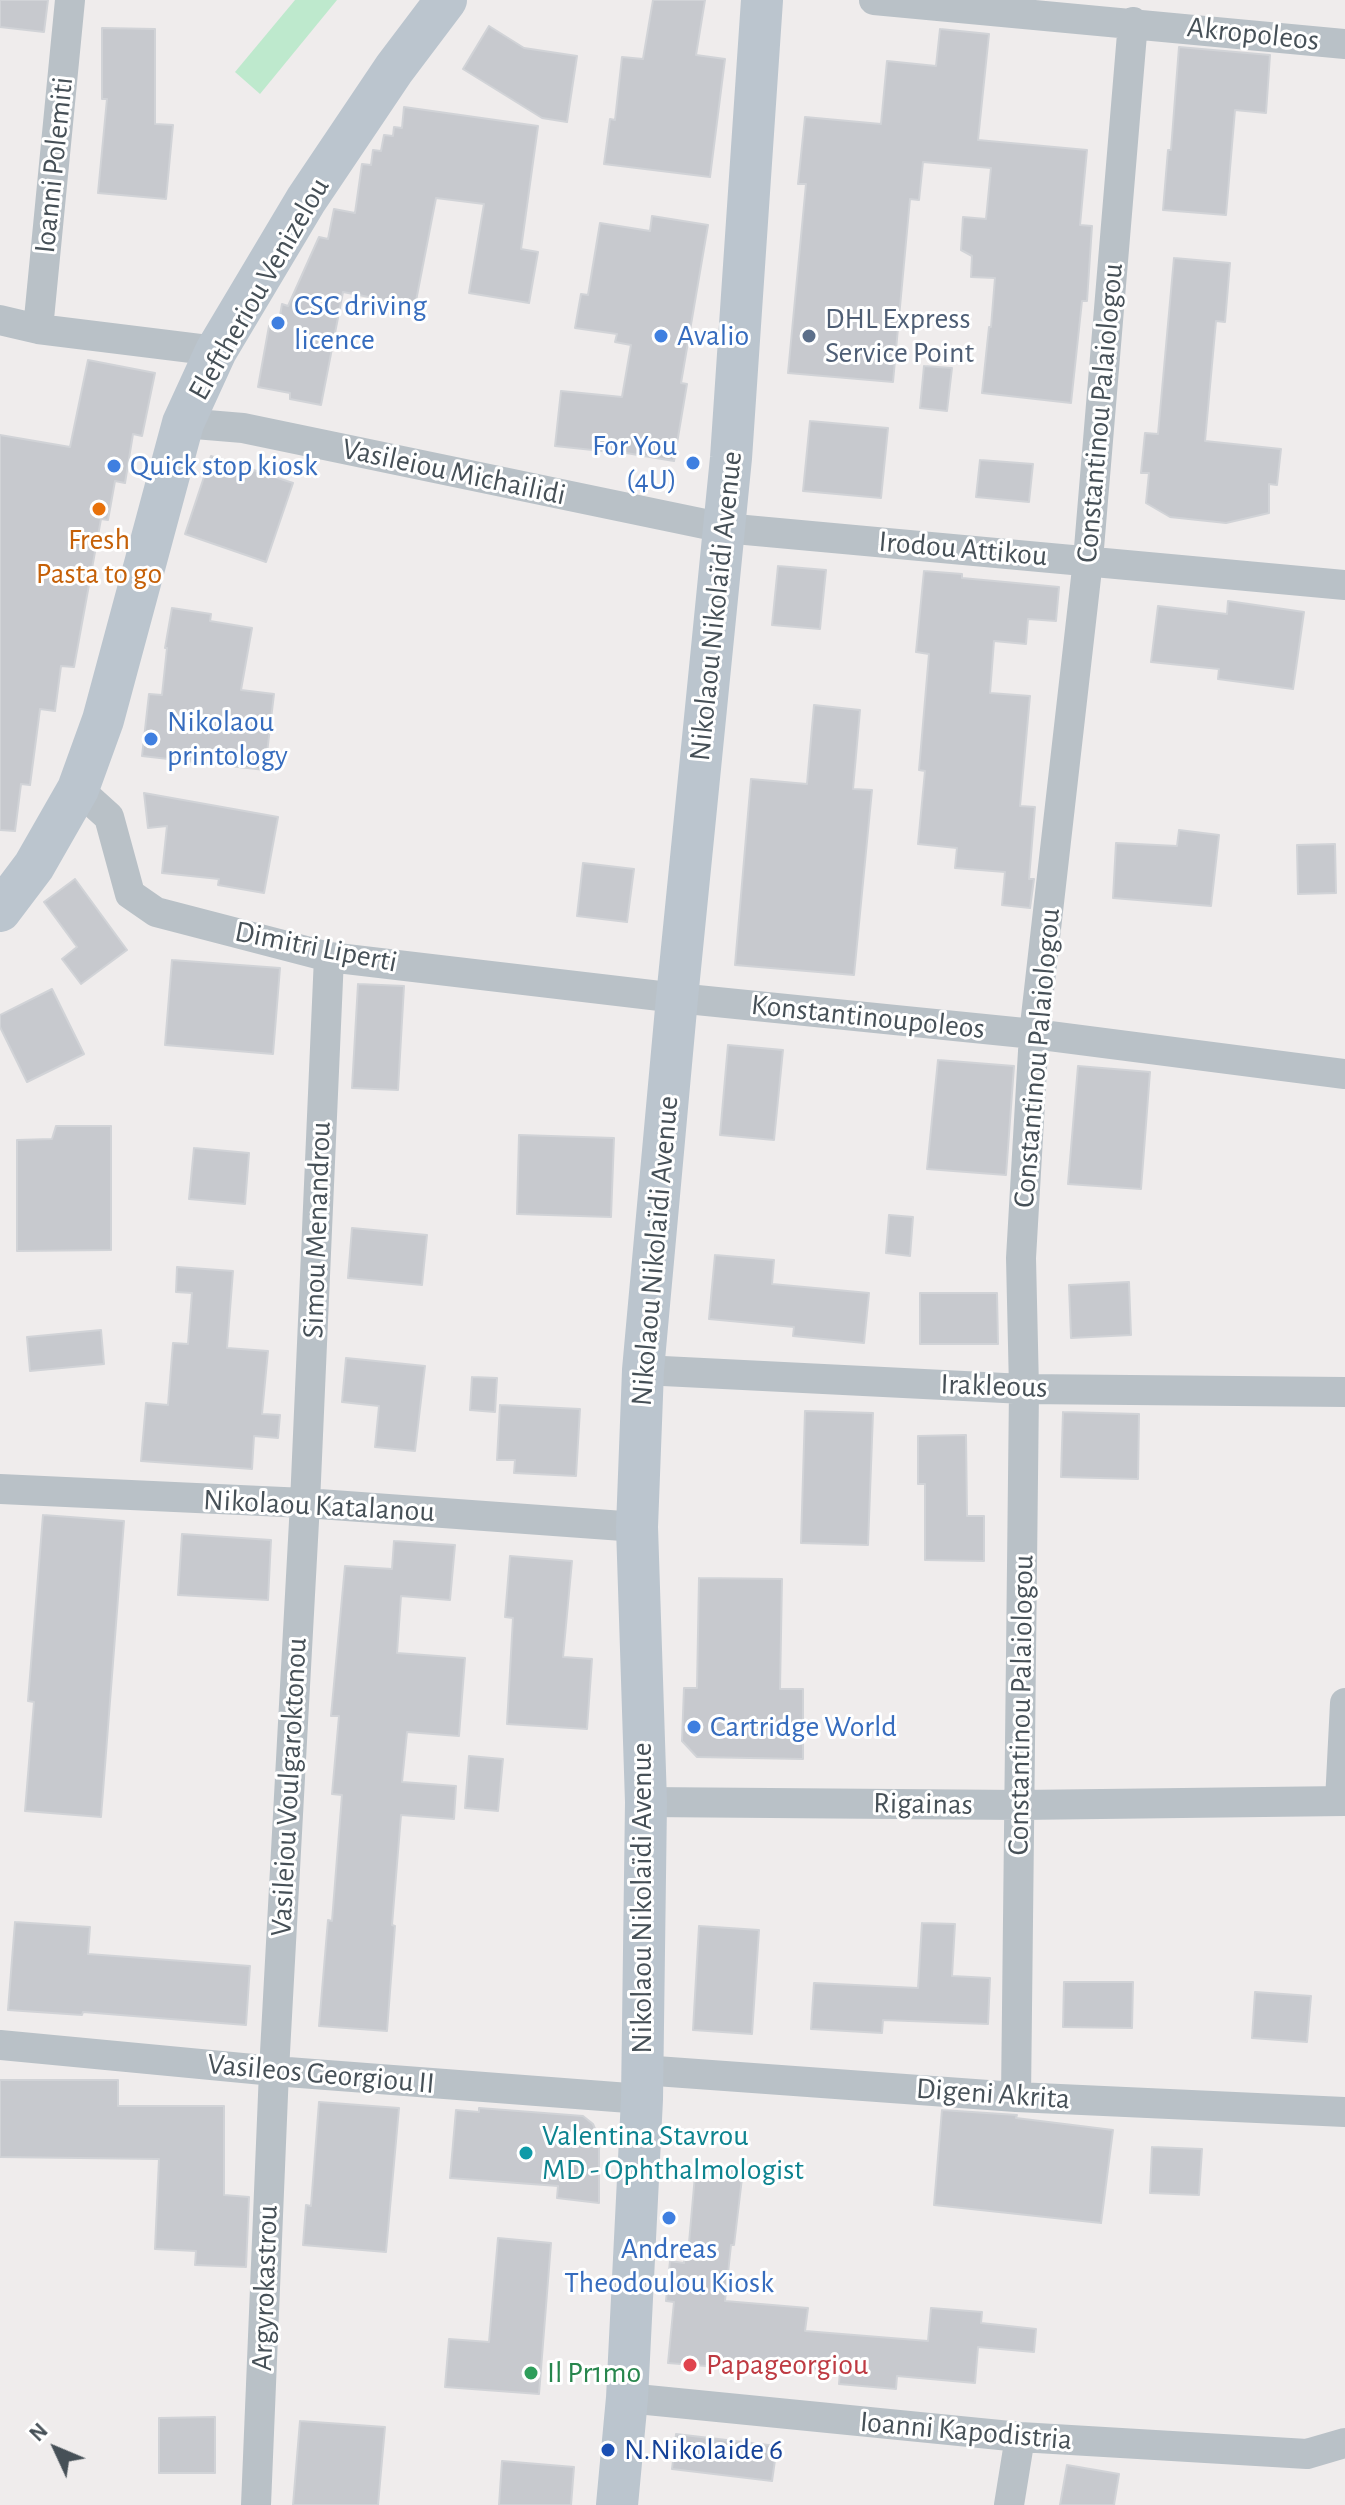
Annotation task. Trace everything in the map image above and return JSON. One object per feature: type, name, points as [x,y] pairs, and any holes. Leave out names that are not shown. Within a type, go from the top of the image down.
[{"type":"street","name":"Ioanni Polemiti","points":[[38,329],[70,0]]},
{"type":"street","name":"Eleftheriou Venizelou","points":[[0,911],[34,866],[78,789],[103,720],[183,423],[216,351],[306,200],[394,69],[446,0]]},
{"type":"street","name":"Nikolaou Nikolaïdi Avenue","points":[[617,2505],[627,2398],[642,2084],[646,1802],[637,1527],[643,1370],[731,458],[762,0]]},
{"type":"street","name":"Akropoleos","points":[[874,0],[1345,44]]},
{"type":"street","name":"Constantinou Palaiologou","points":[[1016,2097],[1024,1389],[1021,1258],[1034,1034],[1088,560],[1133,22]]},
{"type":"street","points":[[0,320],[38,329],[216,351]]},
{"type":"street","name":"Vasileiou Michailidi","points":[[183,423],[243,428],[724,528]]},
{"type":"street","name":"Irodou Attikou","points":[[724,528],[1345,585]]},
{"type":"street","name":"Dimitri Liperti","points":[[78,789],[109,817],[130,894],[156,912],[329,957],[677,998]]},
{"type":"street","name":"Simou Menandrou","points":[[305,1503],[329,957]]},
{"type":"street","name":"Konstantinoupoleos","points":[[677,998],[1034,1034],[1345,1074]]},
{"type":"street","name":"Irakleous","points":[[643,1370],[1024,1389],[1345,1392]]},
{"type":"street","name":"Nikolaou Katalanou","points":[[0,1489],[305,1503],[637,1527]]},
{"type":"street","name":"Vasileiou Voulgaroktonou","points":[[274,2071],[305,1503]]},
{"type":"street","points":[[1343,1801],[1345,1703]]},
{"type":"street","name":"Rigainas","points":[[646,1802],[1020,1805],[1343,1801]]},
{"type":"street","name":"Vasileos Georgiou II","points":[[0,2045],[274,2071],[642,2084]]},
{"type":"street","name":"Argyrokastrou","points":[[256,2505],[274,2071]]},
{"type":"street","name":"Digeni Akrita","points":[[642,2084],[1345,2112]]},
{"type":"street","name":"Ioanni Kapodistria","points":[[627,2398],[1020,2437],[1307,2454],[1345,2443]]},
{"type":"street","points":[[1009,2505],[1020,2437]]},
{"type":"green space","points":[[295,0],[337,0],[260,94],[235,72]]},
{"type":"building","points":[[0,0],[48,0],[44,32],[0,27]]},
{"type":"building","points":[[653,0],[705,0],[696,55],[725,59],[710,177],[604,164],[610,119],[615,120],[622,57],[643,59]]},
{"type":"building","points":[[489,26],[524,48],[577,56],[567,122],[542,118],[463,69]]},
{"type":"building","points":[[102,28],[155,29],[155,124],[173,125],[166,199],[98,193],[107,99],[102,99]]},
{"type":"building","points":[[940,29],[989,34],[978,140],[1087,150],[1080,225],[1092,226],[1087,301],[1082,301],[1071,403],[982,393],[995,278],[971,277],[972,256],[961,250],[963,217],[986,219],[991,168],[923,162],[919,200],[910,199],[893,382],[788,373],[806,184],[798,184],[805,117],[881,124],[887,61],[936,66]]},
{"type":"building","points":[[1179,47],[1270,55],[1266,113],[1235,110],[1226,215],[1163,210]]},
{"type":"building","points":[[404,107],[538,126],[521,249],[538,252],[529,303],[469,293],[484,204],[436,198],[415,306],[343,292],[321,405],[290,399],[290,393],[258,387],[269,326],[278,328],[282,304],[288,306],[319,237],[328,239],[334,209],[355,213],[362,164],[371,165],[373,150],[381,151],[384,135],[393,136],[394,127],[402,128]]},
{"type":"building","points":[[652,216],[708,225],[681,383],[687,384],[674,461],[602,449],[555,446],[561,391],[622,397],[631,345],[615,342],[617,334],[575,328],[581,294],[588,295],[600,223],[650,231]]},
{"type":"building","points":[[1174,258],[1230,263],[1225,322],[1216,321],[1205,441],[1281,449],[1277,485],[1269,484],[1269,513],[1226,523],[1170,517],[1146,503],[1149,473],[1141,473],[1145,433],[1158,434]]},
{"type":"building","points":[[88,360],[155,373],[142,436],[133,434],[125,483],[115,481],[108,520],[101,519],[74,667],[61,666],[55,711],[40,709],[30,785],[21,784],[15,831],[0,830],[0,435],[70,447]]},
{"type":"building","points":[[924,366],[952,368],[947,411],[920,408]]},
{"type":"building","points":[[810,421],[888,428],[881,498],[803,491]]},
{"type":"building","points":[[211,456],[293,483],[266,562],[185,534]]},
{"type":"building","points":[[980,460],[1033,464],[1029,502],[976,497]]},
{"type":"building","points":[[778,566],[826,570],[820,629],[772,625]]},
{"type":"building","points":[[924,571],[962,574],[962,578],[1059,587],[1056,621],[1028,619],[1026,644],[994,641],[990,693],[1030,696],[1020,806],[1035,807],[1029,879],[1034,879],[1030,908],[1002,905],[1005,872],[955,868],[957,848],[918,844],[925,771],[919,770],[929,654],[916,652]]},
{"type":"building","points":[[1228,601],[1304,612],[1293,689],[1218,679],[1219,669],[1151,662],[1158,606],[1227,614]]},
{"type":"building","points":[[172,608],[211,614],[210,621],[252,628],[241,690],[274,694],[265,770],[142,756],[149,694],[162,695]]},
{"type":"building","points":[[814,705],[860,710],[853,789],[872,790],[854,975],[735,965],[751,779],[807,784]]},
{"type":"building","points":[[144,793],[278,817],[264,893],[218,885],[219,879],[162,873],[167,826],[148,828]]},
{"type":"building","points":[[1179,830],[1219,835],[1211,906],[1113,898],[1116,843],[1177,846]]},
{"type":"building","points":[[1335,844],[1336,893],[1298,894],[1297,845]]},
{"type":"building","points":[[583,863],[634,869],[627,922],[577,916]]},
{"type":"building","points":[[75,879],[127,950],[81,984],[62,959],[77,947],[44,902]]},
{"type":"building","points":[[172,960],[280,968],[273,1054],[165,1045]]},
{"type":"building","points":[[358,984],[404,986],[398,1090],[352,1088]]},
{"type":"building","points":[[52,989],[84,1054],[27,1082],[0,1027],[0,1015]]},
{"type":"building","points":[[728,1045],[783,1050],[774,1140],[720,1135]]},
{"type":"building","points":[[938,1060],[1014,1066],[1006,1175],[927,1169]]},
{"type":"building","points":[[1078,1066],[1150,1072],[1141,1189],[1068,1184]]},
{"type":"building","points":[[56,1126],[111,1126],[111,1250],[17,1251],[17,1140],[52,1139]]},
{"type":"building","points":[[519,1135],[614,1138],[611,1217],[517,1214]]},
{"type":"building","points":[[194,1148],[249,1153],[245,1204],[189,1199]]},
{"type":"building","points":[[889,1215],[913,1217],[910,1256],[886,1253]]},
{"type":"building","points":[[352,1228],[427,1235],[422,1285],[348,1278]]},
{"type":"building","points":[[715,1255],[774,1260],[772,1284],[869,1293],[864,1343],[793,1336],[794,1327],[709,1319]]},
{"type":"building","points":[[177,1267],[233,1271],[227,1348],[268,1351],[262,1414],[280,1415],[278,1438],[254,1436],[252,1469],[141,1461],[146,1403],[168,1405],[173,1343],[188,1344],[192,1293],[176,1292]]},
{"type":"building","points":[[1129,1282],[1131,1335],[1071,1338],[1069,1285]]},
{"type":"building","points":[[920,1293],[997,1293],[998,1344],[920,1344]]},
{"type":"building","points":[[101,1330],[104,1364],[30,1371],[27,1337]]},
{"type":"building","points":[[346,1358],[425,1366],[415,1451],[375,1447],[379,1406],[342,1402]]},
{"type":"building","points":[[472,1377],[497,1378],[495,1412],[470,1410]]},
{"type":"building","points":[[500,1405],[580,1409],[576,1476],[514,1473],[515,1460],[497,1460]]},
{"type":"building","points":[[805,1411],[873,1413],[868,1545],[801,1543]]},
{"type":"building","points":[[1063,1412],[1139,1414],[1138,1479],[1061,1477]]},
{"type":"building","points":[[966,1435],[967,1516],[984,1516],[984,1561],[925,1560],[925,1484],[918,1484],[918,1436]]},
{"type":"building","points":[[43,1515],[124,1521],[101,1817],[25,1811],[34,1702],[28,1701]]},
{"type":"building","points":[[182,1534],[271,1540],[268,1600],[178,1595]]},
{"type":"building","points":[[394,1541],[455,1545],[450,1600],[401,1596],[397,1653],[465,1658],[459,1736],[407,1732],[402,1782],[456,1786],[454,1819],[401,1815],[387,2031],[319,2026],[328,1920],[332,1921],[342,1795],[332,1794],[339,1716],[331,1716],[345,1566],[392,1569]]},
{"type":"building","points":[[510,1556],[572,1561],[563,1657],[592,1659],[587,1729],[507,1724],[513,1618],[505,1617]]},
{"type":"building","points":[[699,1578],[782,1579],[780,1689],[803,1689],[803,1759],[697,1757],[682,1741],[684,1688],[697,1688]]},
{"type":"building","points":[[469,1756],[503,1759],[498,1811],[465,1808]]},
{"type":"building","points":[[15,1922],[90,1927],[88,1954],[250,1966],[246,2025],[83,2012],[82,2015],[8,2010]]},
{"type":"building","points":[[922,1923],[955,1924],[952,1976],[990,1978],[988,2024],[883,2020],[882,2033],[811,2029],[814,1983],[918,1988]]},
{"type":"building","points":[[699,1926],[759,1930],[752,2034],[693,2030]]},
{"type":"building","points":[[1064,1982],[1133,1982],[1132,2028],[1063,2027]]},
{"type":"building","points":[[1255,1992],[1311,1996],[1307,2042],[1252,2038]]},
{"type":"building","points":[[0,2080],[118,2080],[118,2106],[224,2106],[224,2195],[249,2197],[246,2267],[195,2265],[196,2251],[155,2249],[159,2159],[0,2157]]},
{"type":"building","points":[[319,2102],[399,2108],[386,2252],[303,2245],[306,2205],[311,2206]]},
{"type":"building","name":"Valentina Stavrou MD - Ophthalmologist","points":[[479,2108],[583,2116],[593,2124],[599,2138],[599,2203],[557,2198],[558,2186],[450,2178],[456,2110],[479,2112]]},
{"type":"building","points":[[942,2110],[1017,2115],[1016,2118],[1113,2130],[1101,2223],[934,2205]]},
{"type":"building","points":[[1152,2147],[1202,2149],[1199,2195],[1150,2193]]},
{"type":"building","points":[[696,2164],[743,2170],[725,2301],[808,2308],[805,2331],[928,2341],[931,2308],[982,2312],[981,2323],[1036,2329],[1034,2352],[978,2347],[975,2383],[897,2376],[896,2389],[839,2384],[840,2372],[720,2361],[719,2367],[668,2363],[674,2302],[666,2301],[670,2261],[684,2263],[685,2254],[688,2254]]},
{"type":"building","points":[[498,2238],[551,2243],[539,2394],[445,2387],[449,2339],[489,2342]]},
{"type":"building","points":[[215,2417],[215,2473],[159,2473],[159,2418]]},
{"type":"building","points":[[300,2421],[385,2427],[378,2505],[293,2505]]},
{"type":"building","points":[[676,2434],[777,2446],[772,2481],[672,2469]]},
{"type":"building","points":[[502,2461],[574,2467],[571,2505],[499,2505]]},
{"type":"building","points":[[1067,2465],[1119,2474],[1114,2505],[1060,2505]]},
{"type":"place","name":"CSC driving licence","points":[[278,323]]},
{"type":"place","name":"Avalio","points":[[661,336]]},
{"type":"place","name":"DHL Express Service Point","points":[[809,336]]},
{"type":"place","name":"For You (4U)","points":[[693,463]]},
{"type":"place","name":"Quick stop kiosk","points":[[114,466]]},
{"type":"place","name":"Fresh Pasta to go","points":[[99,509]]},
{"type":"place","name":"Nikolaou printology","points":[[151,739]]},
{"type":"place","name":"Cartridge World","points":[[694,1727]]},
{"type":"place","name":"Valentina Stavrou MD - Ophthalmologist","points":[[526,2153]]},
{"type":"place","name":"Andreas Theodoulou Kiosk","points":[[669,2218]]},
{"type":"place","name":"Papageorgiou","points":[[690,2365]]},
{"type":"place","name":"Il Pr1mo","points":[[531,2373]]},
{"type":"place","name":"N.Nikolaide 6","points":[[608,2450]]}]
